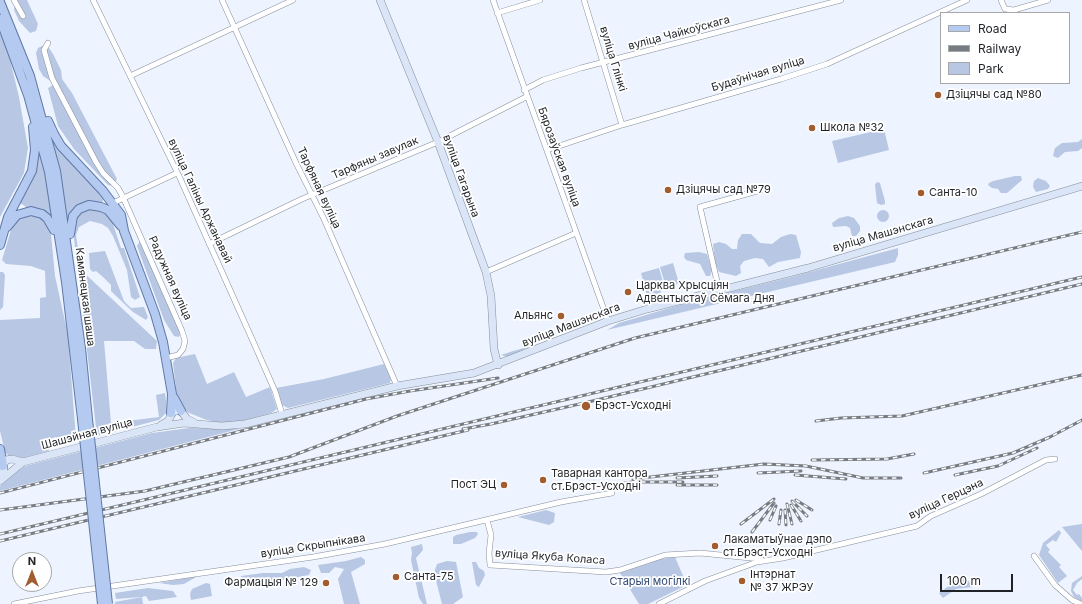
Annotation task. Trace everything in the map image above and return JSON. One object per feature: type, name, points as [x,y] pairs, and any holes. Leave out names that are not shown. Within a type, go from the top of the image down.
[{"type":"main road","name":"вуліца Гагарына","points":[[380,0],[438,142],[486,272],[492,305],[494,349],[498,364]]},
{"type":"main road","name":"Камянецкая шаша","points":[[0,2],[30,76],[56,171],[108,604]]},
{"type":"main road","name":"Камянецкая шаша","points":[[0,19],[28,95],[49,172],[69,281]]},
{"type":"main road","points":[[30,76],[37,87],[51,128],[57,140],[121,215],[124,231],[156,314],[172,394],[171,415],[177,423],[183,421],[182,413],[172,394]]},
{"type":"main road","points":[[0,245],[8,218],[27,183],[33,163],[34,141],[28,95]]},
{"type":"main road","name":"вуліца Машэнскага","points":[[157,427],[177,423],[238,425],[397,386],[465,375],[498,364],[608,321],[661,304],[808,268],[1082,186]]},
{"type":"main road","points":[[2,236],[11,221],[21,213],[31,211],[45,216],[53,226],[61,271],[69,281],[74,269],[70,227],[75,213],[85,206],[101,207],[114,216],[124,231]]},
{"type":"main road","points":[[157,427],[165,423],[175,411],[182,413]]},
{"type":"main road","name":"вуліца Машэнскага","points":[[182,413],[189,420],[203,425]]},
{"type":"main road","name":"Камянецкая шаша","points":[[85,419],[102,604]]},
{"type":"main road","name":"Шашэйная вуліца","points":[[12,459],[23,462],[157,427]]},
{"type":"main road","points":[[1,452],[12,459],[17,465],[14,470]]},
{"type":"main road","points":[[1,452],[6,471],[14,470]]},
{"type":"main road","points":[[1,480],[4,462],[12,459]]},
{"type":"main road","points":[[1,480],[23,462]]},
{"type":"street","points":[[14,0],[24,16]]},
{"type":"street","name":"вуліца Галіны Аржанавай","points":[[93,0],[177,172],[275,391],[282,414]]},
{"type":"street","name":"Тарфяная вуліца","points":[[222,0],[312,195],[397,386]]},
{"type":"street","points":[[130,76],[234,26],[293,0]]},
{"type":"street","name":"Бярозаўская вуліца","points":[[492,0],[526,98],[548,150],[608,321]]},
{"type":"street","points":[[497,12],[540,0]]},
{"type":"street","name":"вуліца Глінкі","points":[[584,0],[622,125]]},
{"type":"street","name":"вуліца Чайкоўскага","points":[[524,90],[544,80],[581,68],[604,64],[841,0]]},
{"type":"street","name":"Будаўнічая вуліца","points":[[941,12],[967,0]]},
{"type":"street","points":[[1000,0],[1005,9],[1014,10],[1048,0]]},
{"type":"street","name":"Будаўнічая вуліца","points":[[548,150],[622,125],[781,79],[826,64],[940,12]]},
{"type":"street","name":"Радужная вуліца","points":[[48,43],[44,50],[52,78],[96,162],[103,173],[118,188],[123,197],[184,337],[184,345],[181,352],[174,357],[166,358]]},
{"type":"street","name":"Тарфяны завулак","points":[[209,244],[312,195],[438,142],[526,98]]},
{"type":"street","points":[[113,204],[123,197],[177,172]]},
{"type":"street","points":[[719,290],[700,207],[761,190]]},
{"type":"street","points":[[486,272],[576,233]]},
{"type":"street","name":"вуліца Герцэна","points":[[659,604],[705,581],[753,563],[783,558],[917,526],[930,516],[981,494],[1046,460],[1055,459]]},
{"type":"street","name":"вуліца Скрыпнікава","points":[[14,604],[78,591],[359,549],[561,502],[612,494]]},
{"type":"street","name":"вуліца Якуба Коласа","points":[[487,520],[491,535],[489,554],[490,565],[606,572],[620,570],[665,555],[700,553],[770,559]]},
{"type":"street","points":[[1034,556],[1055,585],[1072,600],[1081,604]]},
{"type":"green space","points":[[15,0],[27,0],[38,24],[36,31],[30,33],[19,21],[14,10]]},
{"type":"green space","points":[[0,33],[7,47],[19,97],[28,148],[24,173],[0,217]]},
{"type":"green space","points":[[42,46],[49,48],[53,54],[61,70],[62,79],[72,93],[117,179],[113,186],[108,185],[74,149],[58,126],[48,88],[53,85],[52,82],[43,76],[39,69],[36,53],[38,48]]},
{"type":"green space","points":[[884,129],[889,150],[838,163],[832,141]]},
{"type":"green space","points":[[1082,139],[1082,148],[1078,151],[1065,152],[1058,158],[1053,156],[1055,148],[1062,143],[1078,142]]},
{"type":"green space","points":[[53,140],[105,198],[101,203],[84,203],[71,212],[67,218]]},
{"type":"green space","points":[[39,142],[47,180],[52,217],[26,209],[25,206],[18,202]]},
{"type":"green space","points":[[1021,176],[1022,180],[1007,193],[1001,193],[998,189],[992,188],[988,185],[993,181]]},
{"type":"green space","points":[[1038,178],[1046,181],[1050,186],[1048,189],[1036,192],[1033,187],[1034,181]]},
{"type":"green space","points":[[877,182],[880,183],[885,204],[881,205],[877,203],[875,185]]},
{"type":"green space","points":[[89,209],[99,210],[107,214],[112,221],[121,248],[124,248],[140,297],[135,300],[131,297],[127,270],[113,236],[108,228],[102,224],[90,221],[79,227],[76,235],[81,270],[157,341],[156,349],[145,349],[134,341],[104,341],[111,423],[159,417],[156,395],[165,393],[166,400],[166,413],[159,420],[97,436],[73,230],[75,219],[81,212]]},
{"type":"green space","points":[[883,210],[887,212],[889,216],[887,220],[883,222],[879,220],[877,216],[879,212]]},
{"type":"green space","points":[[30,214],[45,221],[51,234],[55,276],[68,335],[76,439],[59,442],[56,437],[46,440],[49,451],[21,459],[10,457],[5,452],[0,431],[0,320],[40,318],[40,298],[46,297],[45,271],[31,266],[6,264],[2,260],[11,230],[18,218]]},
{"type":"green space","points":[[848,216],[854,218],[860,226],[860,231],[856,236],[852,236],[850,228],[846,226],[833,227],[832,223],[839,218]]},
{"type":"green space","points":[[742,234],[751,234],[760,243],[772,244],[781,237],[790,234],[796,235],[801,252],[800,258],[778,262],[769,267],[763,259],[755,258],[744,261],[740,266],[741,273],[736,276],[719,272],[715,263],[713,244],[719,242],[726,244],[732,249],[737,249],[738,240]]},
{"type":"green space","points":[[140,241],[179,329],[179,337],[174,336],[164,320],[137,246]]},
{"type":"green space","points":[[898,248],[898,255],[895,262],[607,330],[619,323],[683,304]]},
{"type":"green space","points":[[105,251],[124,301],[131,308],[144,307],[148,317],[146,320],[133,312],[111,291],[111,285],[103,277],[96,271],[93,272],[90,269],[89,253]]},
{"type":"green space","points":[[699,252],[707,254],[712,271],[710,276],[706,276],[700,264],[686,260],[684,257],[685,253]]},
{"type":"green space","points":[[673,263],[679,283],[666,287],[660,267]]},
{"type":"green space","points":[[659,268],[664,286],[660,293],[647,296],[641,273]]},
{"type":"green space","points":[[0,272],[3,272],[5,275],[3,307],[0,310]]},
{"type":"green space","points":[[531,346],[507,357],[501,355],[513,351]]},
{"type":"green space","points":[[195,354],[207,384],[234,372],[246,397],[270,387],[277,409],[271,413],[238,422],[215,422],[187,412],[182,408],[177,396],[173,363],[176,358]]},
{"type":"green space","points":[[384,364],[391,378],[390,383],[288,408],[282,405],[276,388],[324,379]]},
{"type":"green space","points":[[189,428],[239,429],[0,491],[0,486],[10,476],[25,466],[152,433]]},
{"type":"green space","points":[[546,510],[555,513],[554,522],[549,525],[518,517]]},
{"type":"green space","points":[[1082,524],[1082,551],[1062,527]]},
{"type":"green space","points":[[1059,530],[1061,533],[1056,542],[1053,540],[1046,545],[1050,550],[1048,552],[1061,565],[1059,567],[1067,576],[1058,583],[1039,555],[1043,543]]},
{"type":"green space","points":[[470,532],[477,532],[478,534],[475,538],[461,544],[453,544],[453,537]]},
{"type":"green space","points":[[422,544],[423,550],[416,558],[427,604],[423,604],[419,598],[411,560],[411,547]]},
{"type":"green space","points":[[361,557],[365,560],[365,564],[351,572],[360,604],[344,604],[338,579],[344,569],[335,567],[329,573],[321,573],[318,565]]},
{"type":"green space","name":"Старыя могілкі","points":[[675,557],[687,585],[648,604],[639,604],[620,573],[661,559]]},
{"type":"green space","points":[[447,561],[456,562],[463,597],[453,604],[442,604],[434,573],[437,564]]},
{"type":"green space","points":[[472,562],[476,562],[479,568],[484,571],[485,575],[479,587],[476,585]]},
{"type":"green space","points":[[304,567],[311,570],[309,575],[244,587],[240,583],[241,576],[263,573],[282,573],[290,569]]},
{"type":"green space","points":[[964,575],[973,587],[956,589],[943,598],[939,593]]},
{"type":"green space","points":[[198,576],[184,584],[173,585],[159,583]]},
{"type":"green space","points":[[1082,576],[1082,579],[1077,583],[1073,590],[1082,598],[1082,602],[1074,597],[1071,591],[1072,583]]},
{"type":"green space","points":[[206,583],[210,584],[212,596],[191,600],[190,594],[192,589]]},
{"type":"green space","points":[[148,588],[173,591],[177,597],[149,601],[146,596],[116,599],[115,593]]},
{"type":"green space","points":[[142,597],[143,604],[115,604],[115,602]]},
{"type":"railway","points":[[0,510],[145,491],[289,457],[397,416],[635,338],[1082,232]]},
{"type":"railway","points":[[0,534],[1082,277]]},
{"type":"railway","points":[[463,429],[584,403],[1082,284]]},
{"type":"railway","points":[[816,421],[841,418],[902,416],[1082,375]]},
{"type":"railway","points":[[0,493],[366,399],[498,378]]},
{"type":"railway","points":[[924,473],[1013,453],[1050,437],[1082,420]]},
{"type":"railway","points":[[0,541],[468,430]]},
{"type":"railway","points":[[955,475],[998,466],[1037,448]]},
{"type":"railway","points":[[812,460],[887,459],[914,454]]},
{"type":"railway","points":[[633,479],[764,464],[806,466],[863,478],[901,478]]},
{"type":"railway","points":[[758,473],[801,471]]},
{"type":"railway","points":[[795,475],[846,479]]},
{"type":"railway","points":[[677,478],[717,476]]},
{"type":"railway","points":[[605,486],[639,481]]},
{"type":"railway","points":[[641,482],[683,482]]},
{"type":"railway","points":[[677,485],[717,485]]},
{"type":"railway","points":[[741,524],[774,499]]},
{"type":"railway","points":[[796,500],[812,510]]},
{"type":"railway","points":[[792,501],[807,516]]},
{"type":"railway","points":[[752,532],[774,503]]},
{"type":"railway","points":[[787,504],[792,524]]},
{"type":"railway","points":[[791,505],[801,521]]},
{"type":"railway","points":[[770,520],[776,506]]},
{"type":"railway","points":[[779,524],[781,510]]},
{"type":"railway","points":[[785,510],[786,525]]},
{"type":"place","name":"Дзіцячы сад №80","points":[[938,95]]},
{"type":"place","name":"Школа №32","points":[[812,128]]},
{"type":"place","name":"Дзіцячы сад №79","points":[[668,190]]},
{"type":"place","name":"Санта-10","points":[[921,193]]},
{"type":"place","name":"Царква Хрысціян Адвентыстаў Сёмага Дня","points":[[628,292]]},
{"type":"place","name":"Альянс","points":[[561,316]]},
{"type":"place","name":"Брэст-Усходні","points":[[586,406]]},
{"type":"place","name":"Таварная кантора ст.Брэст-Усходні","points":[[543,480]]},
{"type":"place","name":"Пост ЭЦ","points":[[504,485]]},
{"type":"place","name":"Лакаматыўнае дэпо ст.Брэст-Усходні","points":[[715,546]]},
{"type":"place","name":"Санта-75","points":[[396,577]]},
{"type":"place","name":"Інтэрнат № 37 ЖРЭУ","points":[[742,581]]},
{"type":"place","name":"Фармацыя № 129","points":[[326,583]]}]
